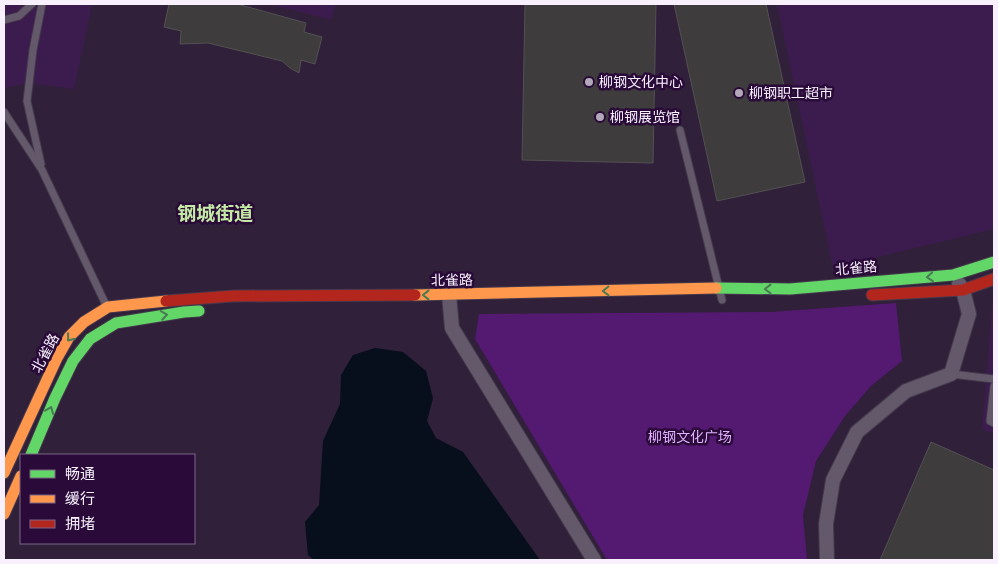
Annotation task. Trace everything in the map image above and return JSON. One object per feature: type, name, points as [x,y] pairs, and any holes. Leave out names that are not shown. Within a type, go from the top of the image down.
[{"type":"street","name":"北雀路","points":[[4,473],[57,358],[69,337],[84,322],[108,307],[180,299],[233,296],[450,305],[719,288],[790,289],[953,275],[994,262]]},
{"type":"street","points":[[827,560],[826,524],[833,480],[857,432],[906,391],[951,374],[970,314],[962,290],[953,275]]},
{"type":"street","name":"北雀路","points":[[863,296],[962,290],[994,279]]},
{"type":"street","points":[[450,305],[452,328],[594,560]]},
{"type":"street","name":"北雀路","points":[[31,454],[73,361],[90,339],[116,323],[184,312],[210,310]]},
{"type":"street","points":[[4,514],[20,478]]},
{"type":"lane","points":[[4,20],[19,16],[32,4]]},
{"type":"lane","points":[[42,4],[33,50],[27,101],[42,170]]},
{"type":"lane","points":[[4,112],[42,170],[116,323]]},
{"type":"lane","points":[[680,130],[721,300]]},
{"type":"lane","points":[[951,374],[994,379]]},
{"type":"lane","points":[[994,386],[990,421],[994,423]]},
{"type":"shaded area","points":[[4,4],[92,4],[74,89],[29,83],[4,88]]},
{"type":"shaded area","points":[[268,4],[335,4],[332,20]]},
{"type":"shaded area","points":[[777,4],[994,4],[994,229],[833,268]]},
{"type":"shaded area","points":[[994,297],[994,434],[982,429]]},
{"type":"green space","name":"柳钢文化广场","points":[[896,303],[902,361],[871,386],[845,416],[816,461],[803,515],[807,560],[607,560],[475,339],[479,314],[771,312]]},
{"type":"water","points":[[375,348],[403,352],[426,371],[433,398],[427,421],[436,438],[463,452],[540,560],[314,560],[308,555],[305,522],[319,505],[323,441],[340,404],[341,375],[353,355]]},
{"type":"building","points":[[169,4],[237,4],[306,23],[304,32],[322,37],[315,64],[301,60],[299,73],[282,61],[208,43],[180,44],[181,31],[164,27]]},
{"type":"building","name":"柳钢文化中心","points":[[525,4],[656,4],[653,163],[522,160]]},
{"type":"building","name":"柳钢职工超市","points":[[674,4],[766,4],[805,182],[717,201]]},
{"type":"building","points":[[931,442],[994,470],[994,560],[880,560]]},
{"type":"traffic: fast","points":[[716,288],[790,289],[953,275],[994,262]]},
{"type":"traffic: fast","points":[[31,454],[73,361],[90,339],[116,323],[199,311]]},
{"type":"traffic: slow","points":[[415,295],[716,288]]},
{"type":"traffic: slow","points":[[4,473],[57,358],[69,337],[84,322],[108,307],[166,301]]},
{"type":"traffic: slow","points":[[4,514],[20,478]]},
{"type":"traffic: jam","points":[[872,295],[963,290],[994,279]]},
{"type":"traffic: jam","points":[[166,301],[233,296],[415,295]]},
{"type":"place","name":"柳钢文化中心","points":[[589,82]]},
{"type":"place","name":"柳钢职工超市","points":[[739,93]]},
{"type":"place","name":"柳钢展览馆","points":[[600,117]]},
{"type":"district","name":"钢城街道","points":[[215,213]]}]
